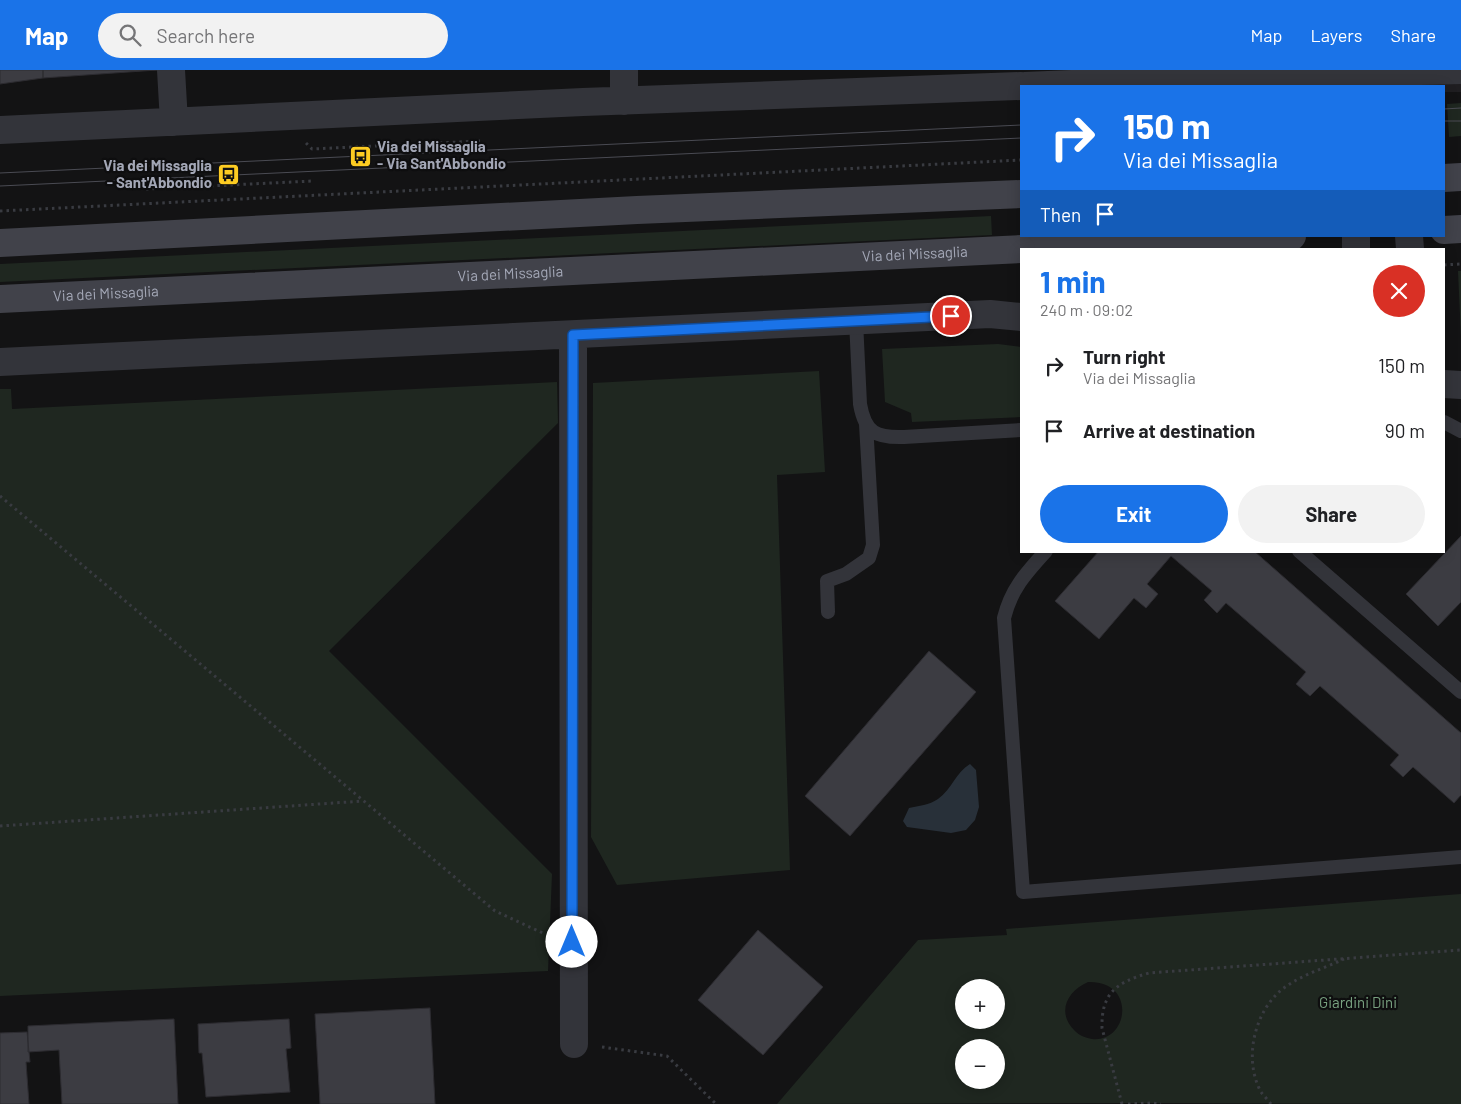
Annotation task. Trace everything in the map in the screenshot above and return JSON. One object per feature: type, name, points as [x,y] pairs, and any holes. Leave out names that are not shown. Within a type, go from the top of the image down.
[{"type":"main road","points":[[1445,178],[1461,177]]},
{"type":"main road","points":[[0,243],[647,209],[1020,194]]},
{"type":"main road","points":[[1445,230],[1461,229]]},
{"type":"main road","points":[[1043,248],[1271,237]]},
{"type":"main road","name":"Via dei Missaglia","points":[[0,299],[1020,249]]},
{"type":"street","points":[[170,70],[174,122]]},
{"type":"street","points":[[624,70],[624,101]]},
{"type":"street","points":[[1055,85],[1399,76],[1461,70]]},
{"type":"street","points":[[0,130],[624,101],[1020,86]]},
{"type":"street","points":[[0,362],[990,314],[1020,317]]},
{"type":"street","points":[[573,335],[572,942],[574,1044]]},
{"type":"street","points":[[1445,384],[1461,385]]},
{"type":"lane","points":[[1043,248],[1056,244],[1063,237]]},
{"type":"lane","points":[[828,612],[827,581],[846,574],[869,558],[873,545],[866,424],[860,404],[856,321]]},
{"type":"lane","points":[[1445,423],[1461,431]]},
{"type":"lane","points":[[866,424],[878,435],[886,438],[1020,430]]},
{"type":"lane","points":[[1044,553],[1022,577],[1008,601],[1004,618],[1023,892],[1461,857]]},
{"type":"lane","points":[[1302,553],[1461,692]]},
{"type":"path","points":[[307,144],[312,149],[480,141]]},
{"type":"path","points":[[0,211],[1020,160]]},
{"type":"path","points":[[146,189],[313,181]]},
{"type":"path","points":[[1445,265],[1461,264]]},
{"type":"path","points":[[0,496],[495,911],[549,936],[572,942]]},
{"type":"path","points":[[0,826],[364,801]]},
{"type":"path","points":[[1122,1104],[1102,1028],[1102,1013],[1108,998],[1122,982],[1149,973],[1461,950]]},
{"type":"path","points":[[1271,1104],[1261,1092],[1253,1066],[1253,1039],[1262,1014],[1279,992],[1302,978],[1347,958]]},
{"type":"path","points":[[574,1044],[667,1056],[716,1104]]},
{"type":"path","points":[[1128,1104],[1161,1104]]},
{"type":"shaded area","points":[[1411,70],[1461,70],[1461,92],[1445,92],[1445,85],[1413,85]]},
{"type":"shaded area","points":[[970,764],[976,770],[979,807],[975,820],[966,830],[951,833],[907,827],[903,821],[909,808],[928,804],[938,799],[961,771]]},
{"type":"green space","points":[[1461,103],[1461,136],[1449,137],[1447,104]]},
{"type":"green space","points":[[991,216],[992,235],[0,282],[0,264]]},
{"type":"green space","points":[[1458,271],[1461,271],[1461,337]]},
{"type":"green space","points":[[998,344],[1020,347],[1020,417],[912,422],[911,413],[885,402],[882,349]]},
{"type":"green space","points":[[819,371],[825,472],[777,475],[790,870],[617,885],[591,837],[593,383]]},
{"type":"green space","points":[[557,382],[558,423],[329,651],[552,874],[548,971],[0,996],[0,389],[11,389],[12,409]]},
{"type":"green space","name":"Giardini Dini","points":[[1461,894],[1461,1104],[777,1104],[918,940],[1007,935],[1006,929]],"holes":[[[1088,982],[1104,984],[1114,991],[1121,1000],[1120,1022],[1114,1032],[1104,1038],[1092,1039],[1077,1033],[1066,1017],[1066,1003],[1074,991]]]},
{"type":"building","points":[[0,70],[43,70],[43,78],[0,84]]},
{"type":"building","points":[[43,70],[157,70],[43,78]]},
{"type":"building","points":[[1461,536],[1461,602],[1438,626],[1406,594]]},
{"type":"building","points":[[1097,553],[1256,553],[1461,733],[1461,795],[1454,803],[1413,767],[1403,777],[1390,765],[1399,755],[1320,686],[1310,696],[1296,684],[1306,672],[1226,603],[1217,613],[1204,600],[1212,591],[1171,556],[1147,584],[1158,594],[1146,608],[1134,598],[1099,639],[1055,601]]},
{"type":"building","points":[[929,651],[976,692],[850,836],[805,796]]},
{"type":"building","points":[[758,930],[823,987],[763,1055],[698,1000]]},
{"type":"building","points":[[430,1008],[435,1104],[320,1104],[315,1014]]},
{"type":"building","points":[[174,1019],[178,1104],[62,1104],[59,1050],[28,1052],[28,1026]]},
{"type":"building","points":[[289,1019],[291,1048],[286,1049],[290,1092],[206,1097],[202,1053],[199,1053],[198,1024]]},
{"type":"building","points":[[27,1032],[30,1062],[26,1062],[29,1104],[0,1104],[0,1033]]},
{"type":"tram line","points":[[1445,109],[1461,108]]},
{"type":"tram line","points":[[1445,121],[1461,121]]},
{"type":"tram line","points":[[0,173],[1020,125]]},
{"type":"tram line","points":[[0,186],[1020,138]]},
{"type":"place","name":"Via dei Missaglia - Via Sant'Abbondio","points":[[361,156]]},
{"type":"place","name":"Via dei Missaglia - Sant'Abbondio","points":[[228,175]]},
{"type":"route","points":[[572,942],[573,335],[951,316]]}]
